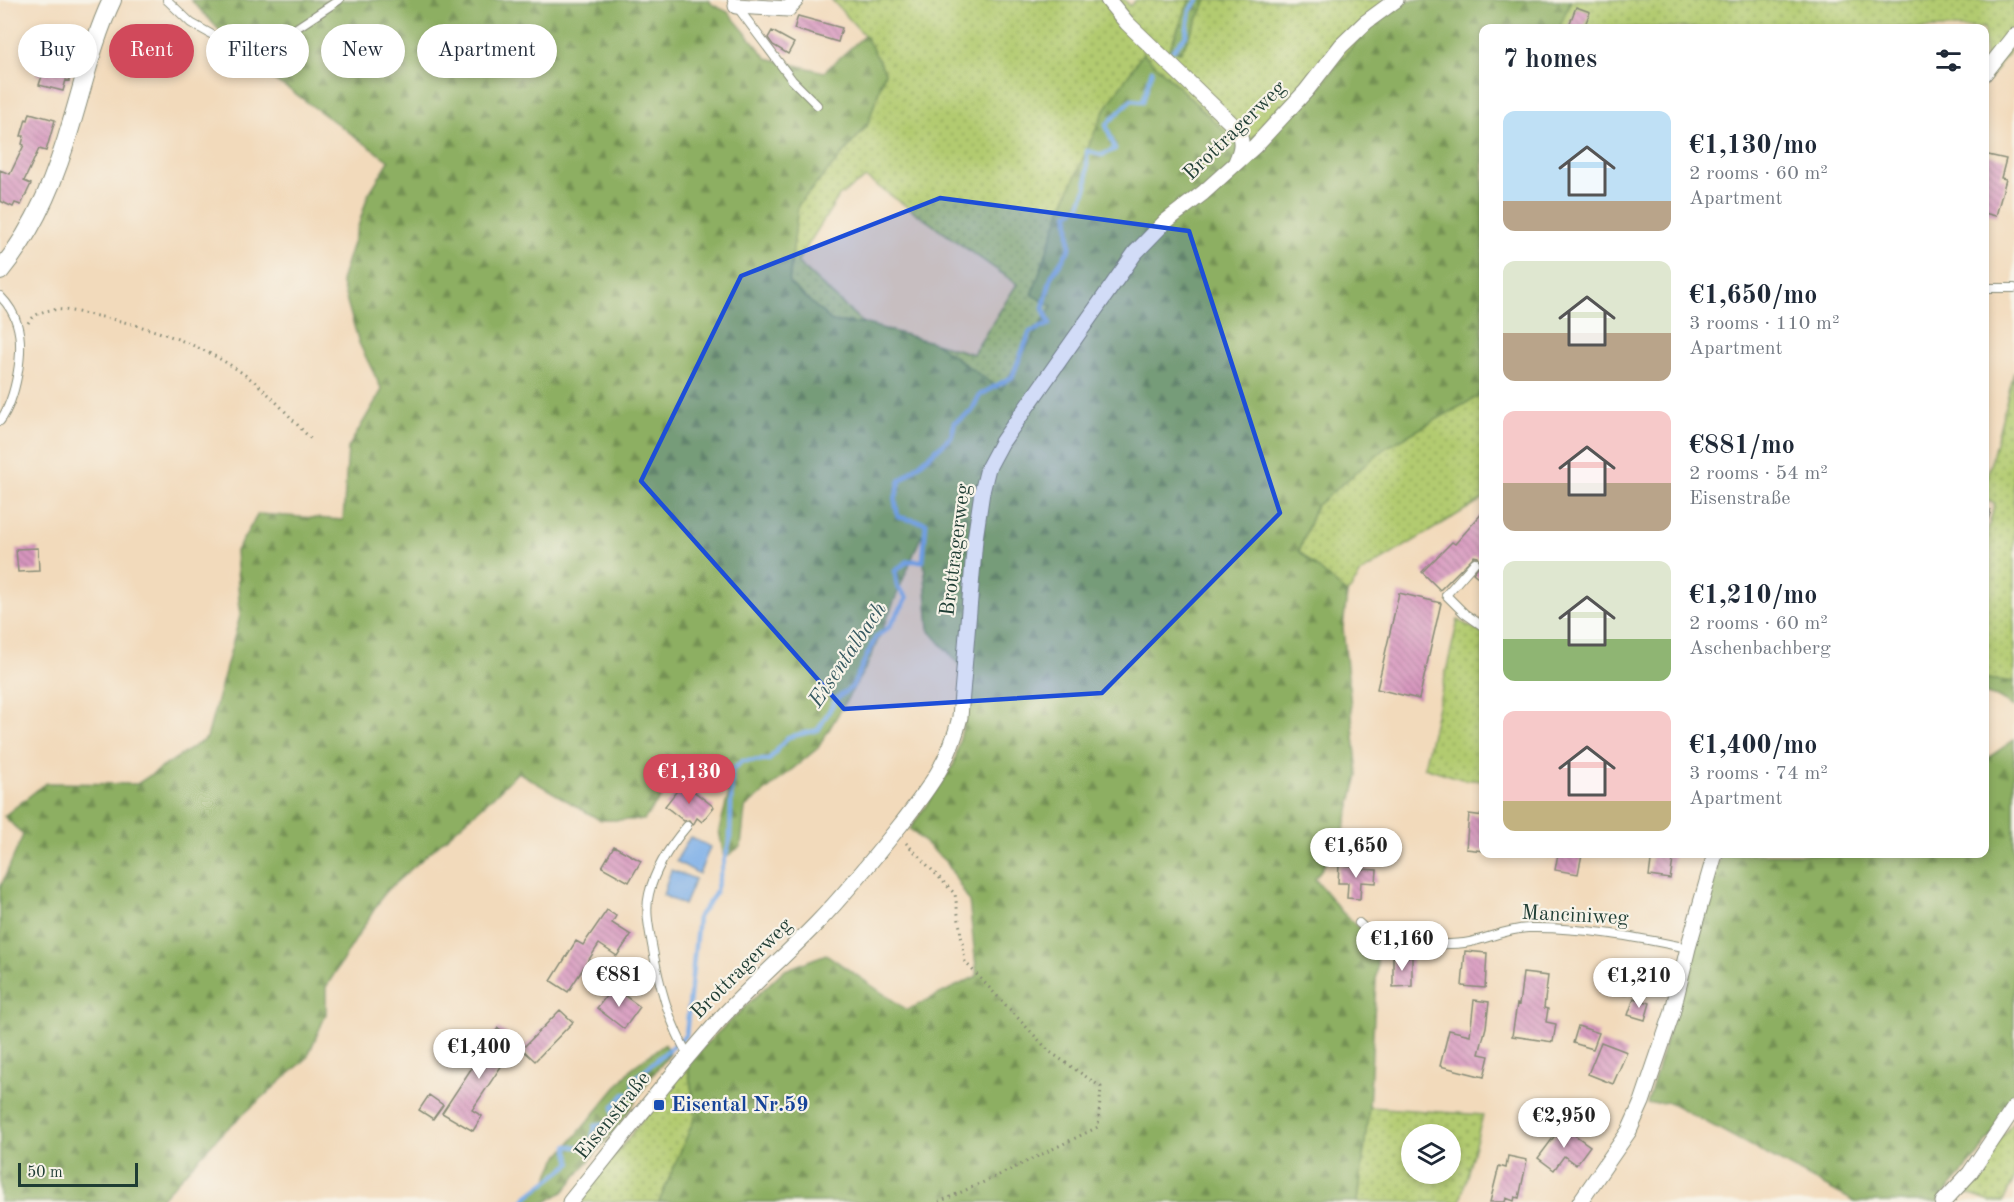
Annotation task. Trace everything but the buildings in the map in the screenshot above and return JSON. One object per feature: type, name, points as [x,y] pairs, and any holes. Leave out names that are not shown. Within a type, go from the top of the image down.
[{"type":"street","points":[[0,272],[26,237],[49,189],[73,120],[99,29],[112,0]]},
{"type":"street","points":[[734,3],[788,9],[796,0]]},
{"type":"street","points":[[1108,0],[1127,23],[1216,106],[1235,127],[1241,135],[1242,149],[1234,165]]},
{"type":"street","name":"Brottragerweg","points":[[682,1045],[726,1013],[817,923],[895,832],[945,763],[955,740],[960,717],[981,492],[988,468],[1002,442],[1135,253],[1165,222],[1203,193],[1255,146],[1306,91],[1341,46],[1366,22],[1396,0]]},
{"type":"street","points":[[1989,68],[2014,36]]},
{"type":"street","points":[[1580,1202],[1629,1131],[1642,1102],[1672,1014],[1714,858]]},
{"type":"street","name":"Eisenstraße","points":[[570,1202],[682,1045]]},
{"type":"street","points":[[1943,1202],[1970,1173],[2014,1108]]},
{"type":"lane","points":[[167,0],[190,23],[236,48],[266,48],[339,0]]},
{"type":"lane","points":[[734,3],[792,80],[817,105]]},
{"type":"lane","points":[[1989,288],[2014,288]]},
{"type":"lane","points":[[0,296],[13,313],[19,331],[20,345],[16,376],[8,407],[0,421]]},
{"type":"lane","points":[[1476,562],[1446,595],[1464,613],[1479,624]]},
{"type":"lane","points":[[682,1045],[665,1004],[657,973],[647,912],[650,892],[668,848],[687,826]]},
{"type":"lane","name":"Manciniweg","points":[[1359,923],[1377,940],[1462,943],[1528,928],[1639,938],[1688,948]]},
{"type":"path","points":[[19,331],[42,311],[62,310],[108,318],[166,334],[215,357],[257,384],[312,440]]},
{"type":"path","points":[[895,832],[955,894],[965,962],[1050,1052],[1101,1087],[1098,1127],[939,1202]]},
{"type":"highlighted area","points":[[940,198],[1189,231],[1280,513],[1102,693],[844,709],[641,481],[741,276]]},
{"type":"green space","points":[[191,0],[708,0],[728,12],[767,58],[824,72],[865,35],[885,72],[867,126],[798,205],[789,283],[833,322],[863,323],[935,343],[1001,390],[1052,306],[1032,295],[1063,204],[1104,111],[1143,53],[1241,147],[1318,89],[1370,25],[1405,0],[1571,0],[1561,24],[1479,24],[1479,394],[1385,448],[1316,506],[1299,551],[1347,594],[1343,628],[1358,775],[1342,838],[1315,879],[1342,912],[1378,945],[1369,1107],[1358,1202],[659,1202],[696,1115],[687,1062],[783,971],[826,954],[907,1010],[977,976],[969,901],[947,863],[910,829],[954,764],[966,713],[967,674],[929,630],[922,534],[868,664],[818,748],[745,808],[741,846],[724,858],[719,830],[729,793],[681,770],[644,820],[600,820],[518,772],[385,892],[326,987],[326,1014],[307,1058],[220,1135],[158,1202],[0,1202],[0,888],[23,835],[4,816],[46,783],[137,784],[207,738],[240,616],[236,551],[258,514],[343,520],[348,448],[382,390],[359,343],[341,281],[368,195],[389,161],[271,78],[309,78],[309,24],[214,24]]},
{"type":"green space","points":[[832,0],[1125,0],[1130,6],[1136,0],[1190,0],[1169,50],[1180,52],[1207,0],[1405,0],[1370,25],[1318,89],[1241,147],[1143,53],[1052,306],[1001,390],[935,343],[973,354],[1017,284],[866,178],[839,196],[797,262],[863,323],[833,322],[789,283],[798,205],[867,126],[885,72],[864,35]]},
{"type":"green space","points":[[1190,0],[1207,0],[1181,52],[1169,50]]},
{"type":"green space","points":[[1571,0],[2014,0],[2014,45],[1989,79],[1989,24],[1561,24]]},
{"type":"green space","points":[[2014,372],[2014,682],[1989,679],[1989,526],[1995,503],[1989,502],[1989,469]]},
{"type":"green space","points":[[1479,394],[1479,501],[1362,572],[1347,594],[1299,552],[1316,506],[1385,448]]},
{"type":"green space","points":[[1458,620],[1479,632],[1479,781],[1462,779],[1424,767]]},
{"type":"green space","points":[[1989,679],[2014,682],[2014,707],[1989,695]]},
{"type":"green space","points":[[2014,740],[2014,1100],[1978,1155],[1937,1202],[1855,1202],[1669,1102],[1647,1104],[1720,858],[1989,858],[1989,757]]},
{"type":"green space","points":[[665,1044],[670,1054],[619,1125],[563,1192],[546,1202],[521,1202],[544,1186],[556,1160],[633,1067]]},
{"type":"green space","points":[[687,1062],[696,1115],[659,1202],[579,1202]]},
{"type":"green space","points":[[1369,1107],[1483,1115],[1460,1202],[1358,1202]]},
{"type":"green space","points":[[2014,1120],[2014,1179],[2003,1202],[1991,1202],[1962,1192]]},
{"type":"water","points":[[690,837],[710,847],[699,874],[676,861]]},
{"type":"water","points":[[671,870],[695,879],[684,905],[663,895]]},
{"type":"waterway","name":"Eisentalbach","points":[[1173,50],[1186,35],[1190,10],[1198,0]]},
{"type":"waterway","name":"Eisentalbach","points":[[522,1202],[571,1163],[567,1146],[590,1148],[595,1126],[614,1121],[613,1106],[625,1094],[635,1096],[633,1080],[686,1035],[698,917],[715,894],[730,840],[732,770],[742,761],[769,760],[788,737],[818,730],[836,699],[852,687],[876,637],[889,627],[907,598],[897,586],[895,571],[908,561],[923,561],[926,523],[898,517],[895,500],[900,481],[951,437],[955,422],[971,412],[980,395],[1012,377],[1030,332],[1050,324],[1043,308],[1052,275],[1070,248],[1068,213],[1080,205],[1087,186],[1087,151],[1102,155],[1115,149],[1106,125],[1131,100],[1143,101],[1152,70]]},
{"type":"place","name":"Eisental Nr.59","points":[[659,1105]]}]
